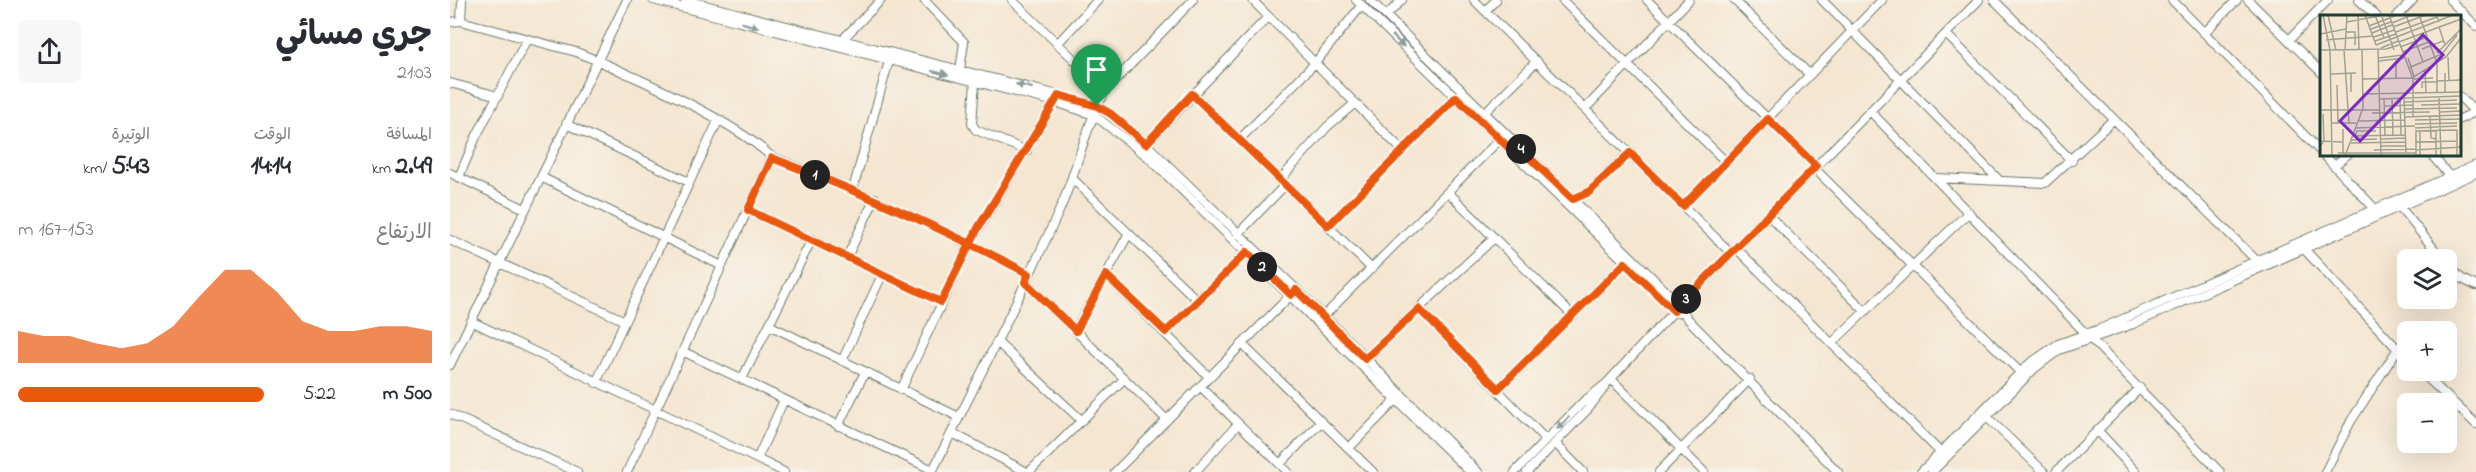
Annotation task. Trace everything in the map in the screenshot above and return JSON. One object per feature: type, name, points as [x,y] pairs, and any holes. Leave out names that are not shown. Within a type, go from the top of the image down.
[{"type":"street","points":[[461,21],[462,0]]},
{"type":"street","points":[[450,365],[627,0]]},
{"type":"street","points":[[653,0],[975,82],[1097,106],[1111,114],[1146,144],[1238,234],[1396,400],[1470,472]]},
{"type":"street","points":[[685,0],[960,70],[1057,99],[1094,115],[1147,156],[1247,252],[1293,293],[1324,316],[1478,472]]},
{"type":"street","points":[[842,40],[881,0]]},
{"type":"street","points":[[924,0],[964,42],[960,70]]},
{"type":"street","points":[[1012,0],[1106,90]]},
{"type":"street","points":[[1057,44],[1098,0]]},
{"type":"street","points":[[1252,0],[1403,151]]},
{"type":"street","points":[[1370,0],[1677,308]]},
{"type":"street","points":[[1386,16],[1402,0]]},
{"type":"street","points":[[1474,0],[1683,206],[1832,343],[1941,452]]},
{"type":"street","points":[[1485,11],[1496,0]]},
{"type":"street","points":[[1562,0],[1726,162]]},
{"type":"street","points":[[1647,0],[2020,372]]},
{"type":"street","points":[[1585,109],[1689,0]]},
{"type":"street","points":[[1734,0],[1810,75]]},
{"type":"street","points":[[1822,0],[1998,179]]},
{"type":"street","points":[[1683,206],[1882,0]]},
{"type":"street","points":[[1527,472],[1593,404],[1609,382],[1677,308],[1979,0]]},
{"type":"street","points":[[1994,0],[2260,264]]},
{"type":"street","points":[[2172,0],[2320,152]]},
{"type":"street","points":[[2204,33],[2237,0]]},
{"type":"street","points":[[2248,0],[2320,71]]},
{"type":"street","points":[[2289,40],[2328,0]]},
{"type":"street","points":[[2359,0],[2375,15]]},
{"type":"street","points":[[2398,15],[2414,0]]},
{"type":"street","points":[[2450,0],[2476,26]]},
{"type":"street","points":[[684,352],[933,471],[997,342],[1072,179],[1097,106],[1106,90],[1188,2]]},
{"type":"street","points":[[1239,140],[1315,63],[1359,3],[1499,140],[1513,146],[1573,199],[1617,250],[1625,263],[1688,318],[1750,379],[1838,472]]},
{"type":"street","points":[[1146,144],[1268,17]]},
{"type":"street","points":[[450,22],[461,21],[596,60],[718,121],[760,147],[772,158],[875,198],[1029,274]]},
{"type":"street","points":[[1946,34],[2072,161]]},
{"type":"street","points":[[459,177],[476,137],[527,39]]},
{"type":"street","points":[[853,189],[889,61]]},
{"type":"street","points":[[1484,113],[1537,61]]},
{"type":"street","points":[[975,82],[972,124],[976,130],[1027,152]]},
{"type":"street","points":[[450,83],[498,96]]},
{"type":"street","points":[[1192,94],[1372,269]]},
{"type":"street","points":[[1328,226],[1456,97]]},
{"type":"street","points":[[2461,98],[2476,112],[2461,119]]},
{"type":"street","points":[[901,390],[970,243],[1057,99]]},
{"type":"street","points":[[1238,234],[1327,127],[1354,104]]},
{"type":"street","points":[[1870,111],[2092,337],[2220,472]]},
{"type":"street","points":[[1936,178],[1998,179],[2045,183],[2072,161],[2114,119]]},
{"type":"street","points":[[596,383],[718,121]]},
{"type":"street","points":[[566,124],[689,182]]},
{"type":"street","points":[[1324,316],[1499,140]]},
{"type":"street","points":[[1573,199],[1589,192],[1630,153]]},
{"type":"street","points":[[2324,156],[2378,212]]},
{"type":"street","points":[[2334,166],[2346,156]]},
{"type":"street","points":[[2433,156],[2450,177]]},
{"type":"street","points":[[627,472],[772,158]]},
{"type":"street","points":[[2260,264],[2304,249],[2476,165]]},
{"type":"street","points":[[450,173],[525,209]]},
{"type":"street","points":[[1932,472],[2051,354],[2378,212],[2400,207],[2476,173]]},
{"type":"street","points":[[540,177],[722,266]]},
{"type":"street","points":[[1072,179],[1198,301]]},
{"type":"street","points":[[1448,192],[1573,316]]},
{"type":"street","points":[[848,258],[875,198]]},
{"type":"street","points":[[2400,207],[2434,249]]},
{"type":"street","points":[[748,210],[941,302]]},
{"type":"street","points":[[1832,343],[1969,212]]},
{"type":"street","points":[[1768,215],[1865,311]]},
{"type":"street","points":[[1076,331],[1129,233]]},
{"type":"street","points":[[1365,359],[1494,238]]},
{"type":"street","points":[[742,379],[812,239]]},
{"type":"street","points":[[450,240],[625,321]]},
{"type":"street","points":[[2304,249],[2397,350],[2351,421],[2325,472]]},
{"type":"street","points":[[1166,332],[1247,252]]},
{"type":"street","points":[[1498,389],[1625,263]]},
{"type":"street","points":[[2457,274],[2462,279],[2475,284]]},
{"type":"street","points":[[842,361],[882,275]]},
{"type":"street","points":[[1106,275],[1209,377]]},
{"type":"street","points":[[1025,282],[1167,420]]},
{"type":"street","points":[[1115,472],[1293,293]]},
{"type":"street","points":[[1419,309],[1546,440]]},
{"type":"street","points":[[471,321],[784,472]]},
{"type":"street","points":[[769,325],[959,417]]},
{"type":"street","points":[[1921,472],[2020,372],[2049,348],[2092,337]]},
{"type":"street","points":[[997,342],[1080,419]]},
{"type":"street","points":[[1242,344],[1373,472]]},
{"type":"street","points":[[838,426],[865,372]]},
{"type":"street","points":[[952,433],[1028,472],[1080,419],[1124,379]]},
{"type":"street","points":[[1659,472],[1750,379]]},
{"type":"street","points":[[2431,381],[2476,424]]},
{"type":"street","points":[[1515,472],[1592,394],[1609,382]]},
{"type":"street","points":[[1609,382],[1704,472]]},
{"type":"street","points":[[1200,386],[1288,472]]},
{"type":"street","points":[[2056,472],[2140,388]]},
{"type":"street","points":[[757,459],[784,400]]},
{"type":"street","points":[[1349,448],[1396,400]]},
{"type":"street","points":[[450,414],[577,472]]},
{"type":"street","points":[[1987,417],[2044,472]]},
{"type":"street","points":[[1280,464],[1322,422]]},
{"type":"street","points":[[1195,472],[1238,424]]},
{"type":"street","points":[[2098,431],[2136,472]]},
{"type":"street","points":[[1555,443],[1583,472]]},
{"type":"route","points":[[1097,106],[1059,95],[1027,152],[978,228],[970,243],[941,302],[748,210],[772,158],[875,198],[970,243],[1029,274],[1025,282],[1076,331],[1106,275],[1166,332],[1247,252],[1291,295],[1296,290],[1365,359],[1419,309],[1498,389],[1625,263],[1674,311],[1816,166],[1768,119],[1683,206],[1630,153],[1589,192],[1573,199],[1515,144],[1510,149],[1499,140],[1456,97],[1328,226],[1192,94],[1146,144],[1111,114],[1097,106]]}]
